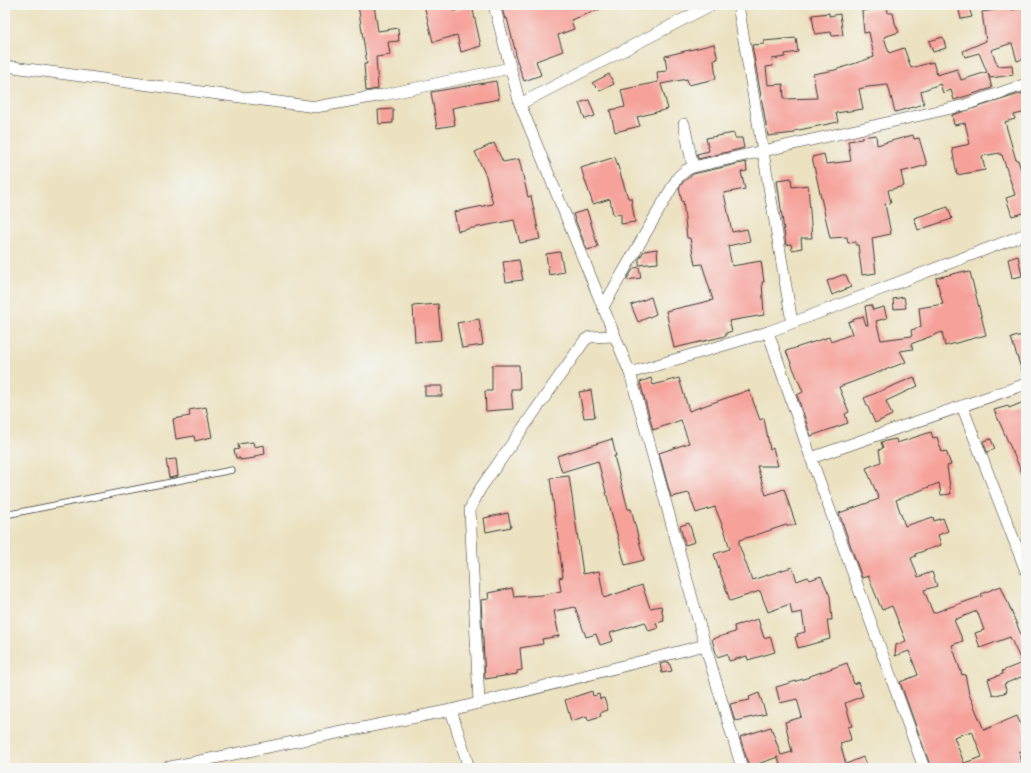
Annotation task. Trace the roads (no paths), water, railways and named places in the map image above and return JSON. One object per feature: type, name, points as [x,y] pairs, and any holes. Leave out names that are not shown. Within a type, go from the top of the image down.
[{"type":"street","points":[[494,5],[520,104],[630,373],[705,645],[742,768]]},
{"type":"street","points":[[520,104],[711,5]]},
{"type":"street","points":[[738,5],[792,322]]},
{"type":"street","points":[[5,66],[316,107],[382,96],[510,68]]},
{"type":"street","points":[[603,307],[678,177],[686,170],[693,167],[965,105],[1026,84]]},
{"type":"street","points":[[684,124],[693,167]]},
{"type":"street","points":[[630,373],[768,332],[1026,234]]},
{"type":"street","points":[[768,332],[811,458],[924,768]]},
{"type":"street","points":[[479,703],[470,509],[480,489],[585,340],[590,337],[615,336]]},
{"type":"street","points":[[811,458],[1026,384]]},
{"type":"street","points":[[962,406],[1026,571]]},
{"type":"street","points":[[165,768],[210,763],[451,710],[705,645]]},
{"type":"street","points":[[451,710],[469,768]]},
{"type":"lane","points":[[5,515],[232,470]]}]
